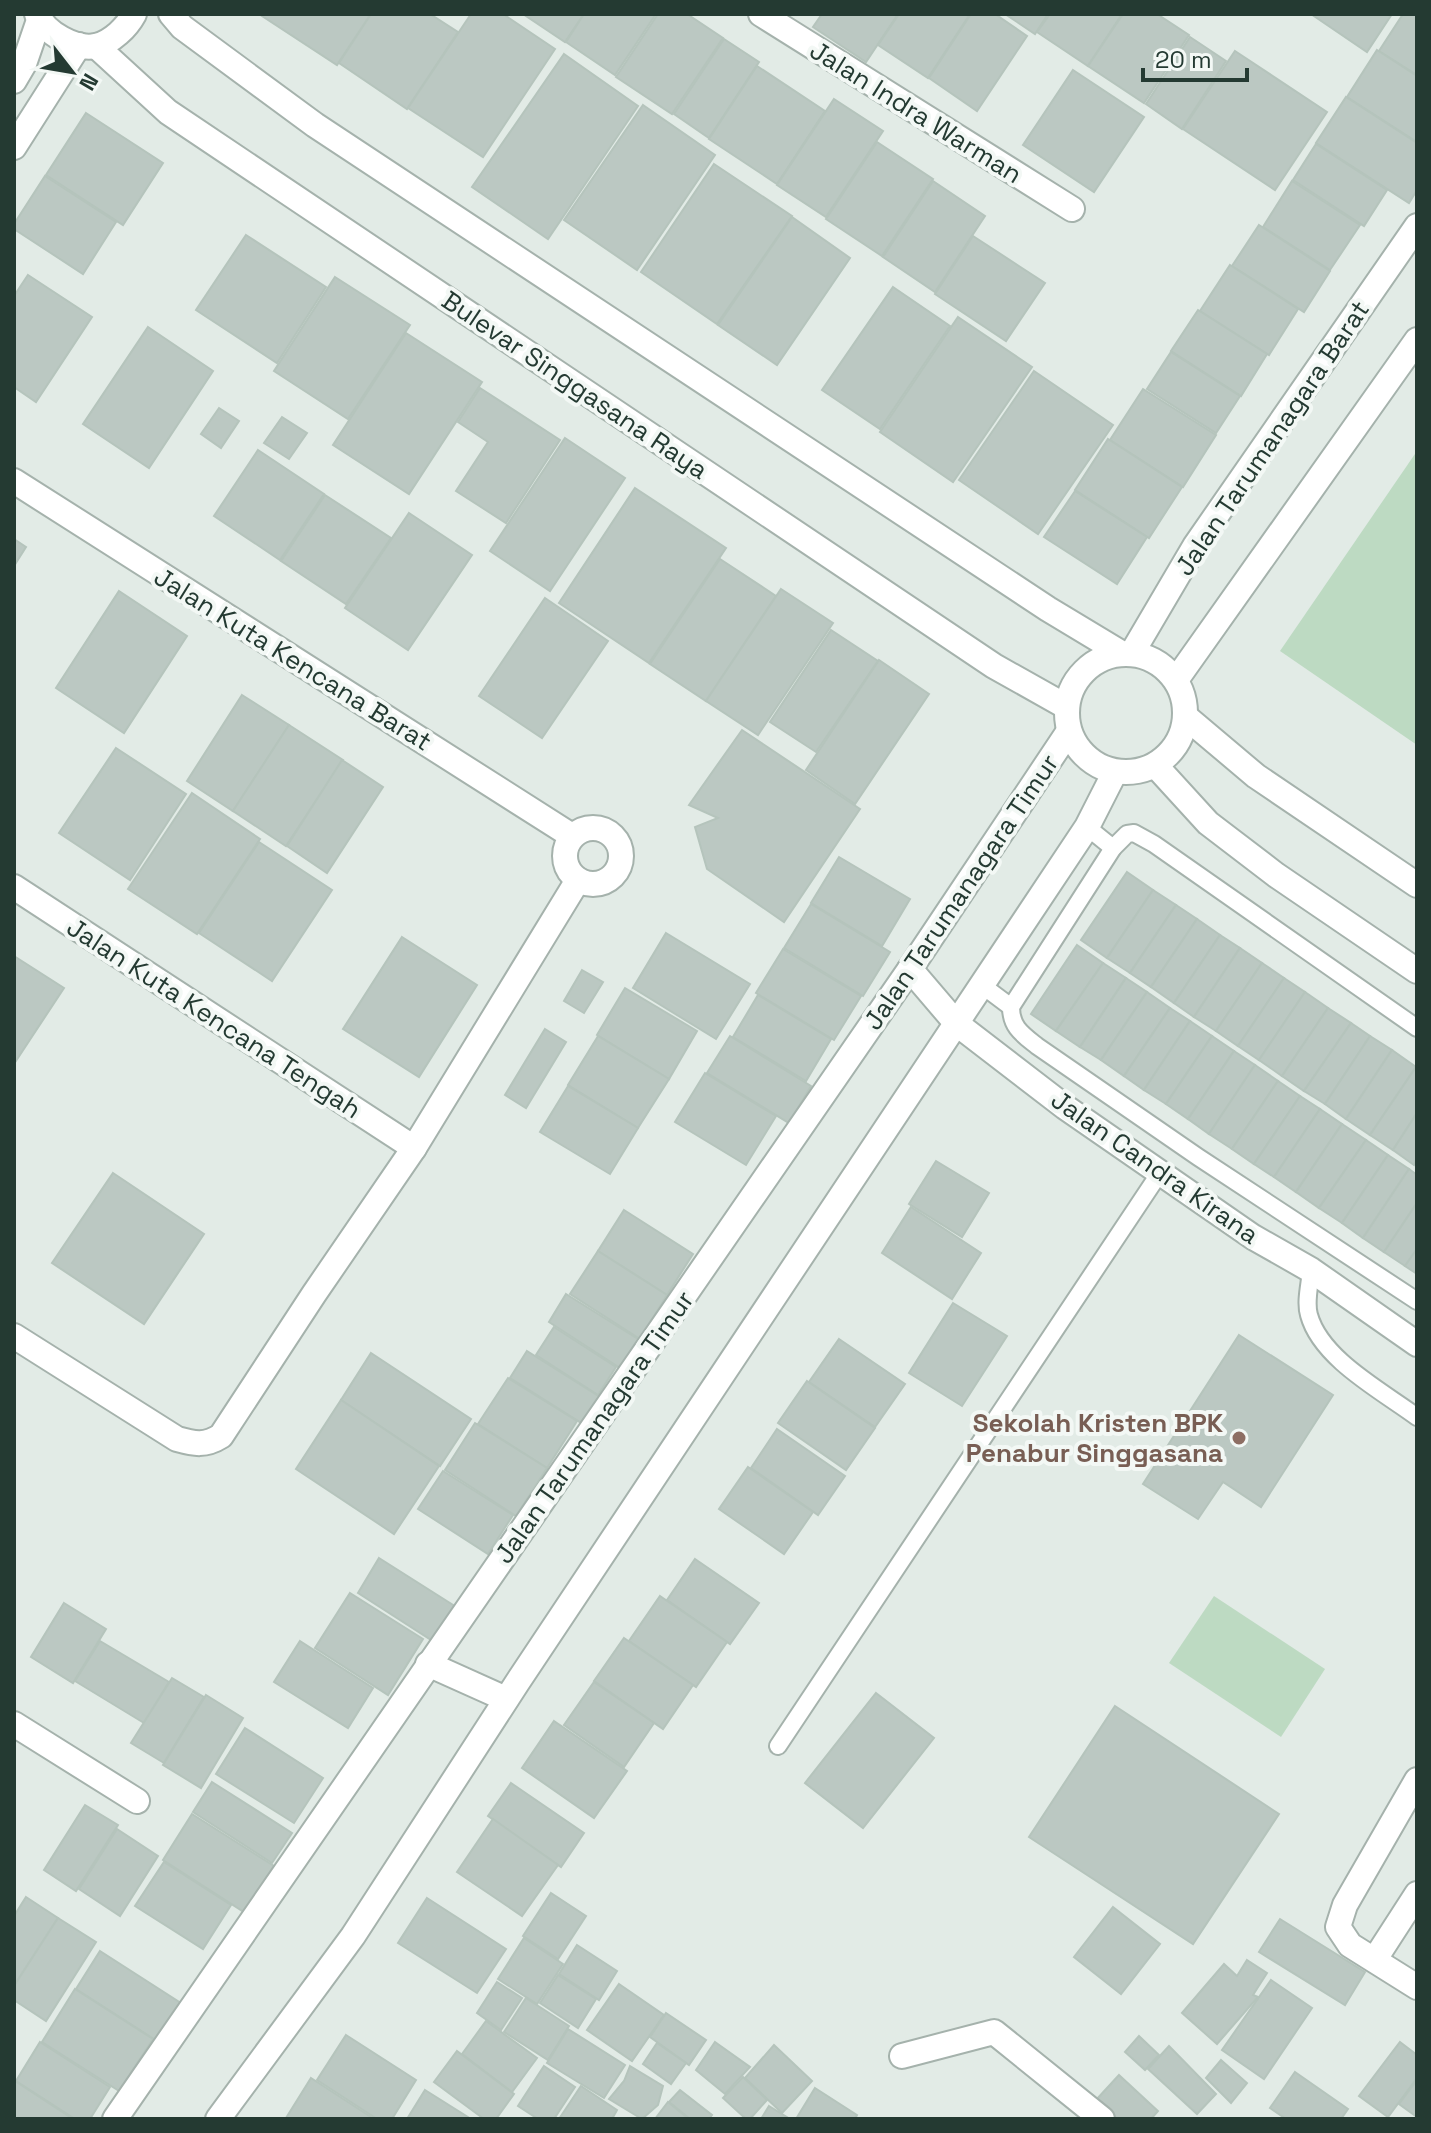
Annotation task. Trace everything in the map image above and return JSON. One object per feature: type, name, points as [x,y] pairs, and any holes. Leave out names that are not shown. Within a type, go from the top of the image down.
[{"type":"street","points":[[14,147],[88,45],[126,28],[134,14]]},
{"type":"street","points":[[171,14],[182,27],[315,125],[1022,591],[1126,653],[1157,661],[1176,680],[1184,698],[1186,717],[1177,745],[1155,765],[1136,772],[1115,772],[1086,758],[1068,719],[1076,681],[1095,662],[1126,653]]},
{"type":"street","name":"Jalan Indra Warman","points":[[761,14],[1072,209]]},
{"type":"street","points":[[14,81],[24,64],[38,17]]},
{"type":"street","name":"Bulevar Singgasana Raya","points":[[38,17],[57,37],[88,45],[168,112],[1006,674],[1068,719]]},
{"type":"street","name":"Jalan Tarumanagara Barat","points":[[1126,653],[1195,546],[1417,226]]},
{"type":"street","points":[[1176,680],[1417,340]]},
{"type":"street","name":"Jalan Kuta Kencana Barat","points":[[14,481],[572,836]]},
{"type":"street","points":[[1186,717],[1256,776],[1417,885]]},
{"type":"street","name":"Jalan Tarumanagara Timur","points":[[115,2119],[910,969],[1068,719]]},
{"type":"street","points":[[1155,765],[1208,823],[1276,875],[1417,971]]},
{"type":"street","points":[[218,2119],[353,1936],[506,1699],[983,986],[1087,827],[1115,772]]},
{"type":"street","points":[[596,827],[608,831],[617,840],[621,851],[620,864],[614,875],[603,882],[590,884],[578,880],[569,871],[565,859],[566,847],[572,836],[583,829],[596,827]]},
{"type":"street","points":[[14,1336],[177,1439],[198,1444],[212,1442],[221,1436],[414,1148],[578,880]]},
{"type":"street","name":"Jalan Kuta Kencana Tengah","points":[[14,887],[414,1148]]},
{"type":"street","name":"Jalan Candra Kirana","points":[[910,969],[957,1024],[1065,1107],[1253,1237],[1311,1270],[1417,1344]]},
{"type":"street","points":[[428,1664],[506,1699]]},
{"type":"street","points":[[14,1724],[137,1801]]},
{"type":"street","points":[[1417,1780],[1345,1905],[1338,1927],[1350,1945],[1417,1987]]},
{"type":"street","points":[[1375,1959],[1417,1894]]},
{"type":"street","points":[[902,2056],[994,2032],[1102,2119]]},
{"type":"lane","points":[[1087,827],[1113,848]]},
{"type":"lane","points":[[1417,1028],[1139,835],[1127,834],[1113,848],[1011,1007],[1011,1020],[1018,1031],[1037,1046],[1198,1157],[1417,1301]]},
{"type":"lane","points":[[983,986],[1011,1007]]},
{"type":"lane","points":[[778,1746],[1161,1171]]},
{"type":"lane","points":[[1311,1270],[1307,1311],[1317,1336],[1339,1360],[1417,1417]]},
{"type":"green space","points":[[1417,451],[1417,745],[1280,651]]},
{"type":"green space","points":[[1214,1596],[1325,1669],[1281,1737],[1169,1663]]},
{"type":"building","points":[[259,14],[371,14],[337,65]]},
{"type":"building","points":[[371,14],[430,14],[458,32],[407,109],[339,63]]},
{"type":"building","points":[[471,14],[503,14],[555,49],[483,157],[408,108]]},
{"type":"building","points":[[523,14],[584,14],[565,42]]},
{"type":"building","points":[[584,14],[656,14],[615,75],[566,42]]},
{"type":"building","points":[[658,14],[687,14],[723,38],[672,114],[616,77]]},
{"type":"building","points":[[822,14],[898,14],[866,62],[813,27]]},
{"type":"building","points":[[899,14],[970,14],[928,78],[878,45]]},
{"type":"building","points":[[971,14],[995,14],[1027,36],[977,111],[929,78]]},
{"type":"building","points":[[1005,14],[1048,14],[1035,34]]},
{"type":"building","points":[[1050,14],[1122,14],[1088,66],[1037,32]]},
{"type":"building","points":[[1123,14],[1157,14],[1189,35],[1144,103],[1088,66]]},
{"type":"building","points":[[1311,14],[1392,14],[1367,52]]},
{"type":"building","points":[[1403,14],[1417,14],[1417,75],[1379,51]]},
{"type":"building","points":[[1190,37],[1226,61],[1182,129],[1146,104]]},
{"type":"building","points":[[724,39],[759,62],[709,138],[674,114]]},
{"type":"building","points":[[1377,50],[1417,76],[1417,142],[1347,97]]},
{"type":"building","points":[[1235,51],[1327,112],[1275,190],[1183,129]]},
{"type":"building","points":[[564,54],[638,106],[548,239],[472,187]]},
{"type":"building","points":[[757,66],[825,111],[777,184],[709,139]]},
{"type":"building","points":[[1073,70],[1144,117],[1094,192],[1023,145]]},
{"type":"building","points":[[1346,97],[1417,143],[1417,190],[1409,203],[1316,143]]},
{"type":"building","points":[[834,99],[883,131],[826,217],[777,185]]},
{"type":"building","points":[[643,105],[715,155],[637,270],[564,220]]},
{"type":"building","points":[[86,113],[163,163],[123,225],[46,175]]},
{"type":"building","points":[[877,142],[933,179],[882,256],[826,219]]},
{"type":"building","points":[[1316,144],[1387,190],[1364,226],[1293,180]]},
{"type":"building","points":[[714,164],[792,216],[717,324],[641,272]]},
{"type":"building","points":[[45,176],[116,222],[83,274],[14,229],[14,224]]},
{"type":"building","points":[[933,181],[985,216],[935,292],[883,257]]},
{"type":"building","points":[[1292,181],[1360,225],[1330,270],[1263,227]]},
{"type":"building","points":[[792,217],[850,258],[777,365],[718,325]]},
{"type":"building","points":[[1259,225],[1330,271],[1304,312],[1232,266]]},
{"type":"building","points":[[246,235],[326,287],[277,363],[196,310]]},
{"type":"building","points":[[973,236],[1045,283],[1006,341],[935,294]]},
{"type":"building","points":[[1230,265],[1298,309],[1269,355],[1200,311]]},
{"type":"building","points":[[28,275],[92,317],[36,402],[14,387],[14,296]]},
{"type":"building","points":[[335,277],[410,325],[348,419],[274,371]]},
{"type":"building","points":[[893,287],[950,326],[880,429],[822,390]]},
{"type":"building","points":[[1198,310],[1267,354],[1241,396],[1171,351]]},
{"type":"building","points":[[958,317],[1032,367],[953,482],[880,432]]},
{"type":"building","points":[[148,327],[213,371],[149,468],[83,424]]},
{"type":"building","points":[[406,333],[482,382],[409,494],[333,445]]},
{"type":"building","points":[[1171,352],[1240,396],[1216,433],[1147,389]]},
{"type":"building","points":[[1034,371],[1113,425],[1038,534],[959,480]]},
{"type":"building","points":[[480,388],[560,440],[506,523],[456,491],[488,442],[458,422]]},
{"type":"building","points":[[1143,389],[1216,435],[1183,487],[1110,440]]},
{"type":"building","points":[[219,408],[239,421],[221,448],[201,434]]},
{"type":"building","points":[[282,417],[307,433],[289,459],[264,443]]},
{"type":"building","points":[[565,438],[625,478],[550,591],[490,551]]},
{"type":"building","points":[[1108,439],[1182,487],[1149,538],[1075,490]]},
{"type":"building","points":[[258,450],[324,494],[280,560],[214,516]]},
{"type":"building","points":[[635,488],[726,548],[649,663],[559,603]]},
{"type":"building","points":[[1075,491],[1147,537],[1117,584],[1044,537]]},
{"type":"building","points":[[325,495],[391,538],[346,604],[281,561]]},
{"type":"building","points":[[409,513],[472,555],[408,650],[345,608]]},
{"type":"building","points":[[14,539],[26,547],[14,566]]},
{"type":"building","points":[[720,559],[776,596],[706,701],[650,664]]},
{"type":"building","points":[[781,589],[833,623],[758,735],[706,701]]},
{"type":"building","points":[[119,591],[187,636],[124,733],[56,688]]},
{"type":"building","points":[[545,598],[608,641],[542,738],[479,696]]},
{"type":"building","points":[[831,630],[878,661],[816,752],[770,722]]},
{"type":"building","points":[[879,660],[929,694],[855,804],[806,770]]},
{"type":"building","points":[[242,695],[289,725],[233,811],[187,781]]},
{"type":"building","points":[[289,725],[343,760],[286,846],[233,811]]},
{"type":"building","points":[[742,730],[860,809],[784,922],[707,869],[695,827],[718,818],[689,805]]},
{"type":"building","points":[[116,748],[186,794],[130,880],[59,833]]},
{"type":"building","points":[[342,760],[383,787],[327,873],[287,846]]},
{"type":"building","points":[[192,793],[260,839],[197,934],[128,889]]},
{"type":"building","points":[[259,842],[332,890],[272,981],[199,933]]},
{"type":"building","points":[[839,857],[910,899],[882,946],[811,903]]},
{"type":"building","points":[[1127,872],[1153,890],[1107,958],[1081,940]]},
{"type":"building","points":[[1153,890],[1176,905],[1130,973],[1107,958]]},
{"type":"building","points":[[811,904],[890,952],[863,996],[784,948]]},
{"type":"building","points":[[1176,905],[1197,919],[1151,987],[1130,973]]},
{"type":"building","points":[[1197,919],[1220,935],[1174,1003],[1151,987]]},
{"type":"building","points":[[666,933],[750,984],[716,1039],[633,988]]},
{"type":"building","points":[[1220,935],[1240,948],[1194,1017],[1174,1003]]},
{"type":"building","points":[[402,937],[477,985],[419,1077],[343,1029]]},
{"type":"building","points":[[1077,945],[1103,963],[1056,1031],[1031,1014]]},
{"type":"building","points":[[1240,948],[1262,963],[1216,1031],[1194,1017]]},
{"type":"building","points":[[783,949],[861,996],[834,1040],[756,993]]},
{"type":"building","points":[[14,956],[64,988],[14,1064]]},
{"type":"building","points":[[1103,963],[1126,978],[1080,1047],[1056,1031]]},
{"type":"building","points":[[1262,963],[1284,978],[1238,1046],[1216,1031]]},
{"type":"building","points":[[582,970],[603,982],[584,1013],[564,1001]]},
{"type":"building","points":[[1126,978],[1147,992],[1101,1060],[1080,1047]]},
{"type":"building","points":[[1284,978],[1305,992],[1259,1060],[1238,1046]]},
{"type":"building","points":[[625,988],[697,1031],[669,1079],[597,1035]]},
{"type":"building","points":[[1147,992],[1170,1008],[1124,1076],[1101,1060]]},
{"type":"building","points":[[1305,992],[1328,1008],[1282,1076],[1259,1060]]},
{"type":"building","points":[[758,995],[831,1039],[806,1081],[733,1037]]},
{"type":"building","points":[[1170,1008],[1190,1021],[1144,1090],[1124,1076]]},
{"type":"building","points":[[1328,1008],[1351,1023],[1304,1091],[1282,1076]]},
{"type":"building","points":[[1190,1021],[1212,1036],[1166,1104],[1144,1090]]},
{"type":"building","points":[[1351,1023],[1370,1036],[1325,1104],[1304,1091]]},
{"type":"building","points":[[545,1029],[566,1042],[526,1108],[505,1095]]},
{"type":"building","points":[[598,1036],[669,1079],[638,1128],[568,1085]]},
{"type":"building","points":[[730,1036],[811,1086],[789,1123],[707,1073]]},
{"type":"building","points":[[1212,1036],[1234,1051],[1188,1119],[1166,1104]]},
{"type":"building","points":[[1370,1036],[1392,1050],[1346,1119],[1325,1104]]},
{"type":"building","points":[[1392,1050],[1416,1067],[1370,1135],[1346,1119]]},
{"type":"building","points":[[1234,1051],[1255,1065],[1209,1134],[1188,1119]]},
{"type":"building","points":[[1255,1065],[1278,1081],[1232,1149],[1209,1134]]},
{"type":"building","points":[[1416,1067],[1417,1113],[1393,1150],[1370,1135]]},
{"type":"building","points":[[705,1073],[776,1116],[746,1165],[675,1122]]},
{"type":"building","points":[[1278,1081],[1300,1096],[1254,1164],[1232,1149]]},
{"type":"building","points":[[568,1086],[638,1128],[610,1174],[540,1132]]},
{"type":"building","points":[[1300,1096],[1320,1109],[1274,1177],[1254,1164]]},
{"type":"building","points":[[1320,1109],[1342,1124],[1296,1192],[1274,1177]]},
{"type":"building","points":[[1417,1113],[1417,1159],[1414,1165],[1393,1150]]},
{"type":"building","points":[[1342,1124],[1366,1140],[1319,1208],[1296,1192]]},
{"type":"building","points":[[1366,1140],[1388,1155],[1342,1223],[1319,1208]]},
{"type":"building","points":[[1388,1155],[1409,1169],[1363,1238],[1342,1223]]},
{"type":"building","points":[[936,1161],[989,1193],[962,1237],[909,1204]]},
{"type":"building","points":[[1409,1169],[1417,1175],[1417,1203],[1384,1252],[1363,1238]]},
{"type":"building","points":[[113,1173],[204,1234],[144,1324],[52,1263]]},
{"type":"building","points":[[1417,1203],[1417,1249],[1405,1266],[1384,1252]]},
{"type":"building","points":[[911,1207],[981,1253],[952,1299],[882,1253]]},
{"type":"building","points":[[624,1210],[693,1254],[667,1295],[598,1251]]},
{"type":"building","points":[[1417,1249],[1417,1274],[1405,1266]]},
{"type":"building","points":[[598,1251],[667,1295],[640,1339],[570,1294]]},
{"type":"building","points":[[566,1294],[638,1339],[620,1368],[549,1322]]},
{"type":"building","points":[[953,1303],[1007,1336],[962,1406],[909,1373]]},
{"type":"building","points":[[554,1327],[616,1367],[598,1395],[536,1355]]},
{"type":"building","name":"Sekolah Kristen BPK Penabur Singgasana","points":[[1239,1335],[1333,1395],[1261,1507],[1223,1482],[1198,1519],[1143,1484]]},
{"type":"building","points":[[839,1339],[905,1384],[875,1427],[809,1382]]},
{"type":"building","points":[[527,1351],[600,1397],[583,1424],[510,1378]]},
{"type":"building","points":[[371,1353],[471,1419],[440,1466],[341,1400]]},
{"type":"building","points":[[508,1378],[577,1421],[547,1468],[478,1424]]},
{"type":"building","points":[[807,1381],[875,1428],[846,1470],[778,1423]]},
{"type":"building","points":[[341,1400],[439,1466],[394,1534],[296,1469]]},
{"type":"building","points":[[475,1423],[547,1468],[516,1516],[445,1470]]},
{"type":"building","points":[[777,1429],[845,1476],[818,1515],[751,1468]]},
{"type":"building","points":[[748,1467],[813,1512],[784,1554],[719,1509]]},
{"type":"building","points":[[443,1471],[513,1515],[488,1554],[418,1509]]},
{"type":"building","points":[[379,1558],[461,1610],[439,1645],[358,1593]]},
{"type":"building","points":[[695,1559],[759,1603],[730,1644],[667,1600]]},
{"type":"building","points":[[350,1593],[423,1639],[388,1695],[315,1648]]},
{"type":"building","points":[[660,1596],[727,1642],[696,1687],[629,1641]]},
{"type":"building","points":[[64,1603],[106,1629],[73,1683],[31,1657]]},
{"type":"building","points":[[624,1638],[693,1685],[663,1729],[594,1681]]},
{"type":"building","points":[[100,1641],[169,1682],[144,1723],[75,1681]]},
{"type":"building","points":[[300,1641],[373,1688],[348,1728],[274,1682]]},
{"type":"building","points":[[172,1678],[204,1697],[164,1763],[131,1743]]},
{"type":"building","points":[[594,1682],[654,1723],[624,1767],[564,1725]]},
{"type":"building","points":[[876,1693],[934,1738],[863,1828],[805,1783]]},
{"type":"building","points":[[206,1695],[243,1718],[201,1788],[163,1765]]},
{"type":"building","points":[[1115,1706],[1279,1814],[1193,1944],[1029,1837]]},
{"type":"building","points":[[554,1721],[627,1771],[594,1818],[522,1768]]},
{"type":"building","points":[[245,1728],[323,1778],[294,1823],[216,1774]]},
{"type":"building","points":[[212,1782],[292,1833],[272,1863],[193,1812]]},
{"type":"building","points":[[511,1783],[584,1833],[561,1867],[488,1816]]},
{"type":"building","points":[[85,1805],[118,1825],[76,1891],[44,1870]]},
{"type":"building","points":[[192,1814],[274,1866],[244,1912],[163,1860]]},
{"type":"building","points":[[493,1819],[558,1865],[522,1916],[457,1872]]},
{"type":"building","points":[[117,1829],[158,1856],[120,1916],[79,1889]]},
{"type":"building","points":[[164,1862],[231,1905],[203,1949],[135,1906]]},
{"type":"building","points":[[551,1893],[586,1916],[558,1959],[523,1936]]},
{"type":"building","points":[[26,1897],[58,1918],[14,1986],[14,1916]]},
{"type":"building","points":[[427,1898],[506,1949],[477,1993],[398,1943]]},
{"type":"building","points":[[1113,1907],[1160,1944],[1121,1994],[1074,1957]]},
{"type":"building","points":[[58,1918],[96,1942],[46,2021],[14,2000],[14,1986]]},
{"type":"building","points":[[1280,1919],[1365,1972],[1345,2005],[1259,1952]]},
{"type":"building","points":[[524,1938],[563,1964],[537,2004],[498,1979]]},
{"type":"building","points":[[577,1945],[617,1971],[599,2000],[559,1974]]},
{"type":"building","points":[[100,1951],[184,2005],[160,2043],[76,1989]]},
{"type":"building","points":[[1247,1960],[1267,1973],[1253,1995],[1258,1997],[1217,2044],[1182,2013],[1224,1964],[1237,1976]]},
{"type":"building","points":[[558,1975],[596,1999],[578,2028],[540,2003]]},
{"type":"building","points":[[1271,1980],[1312,2008],[1264,2079],[1222,2050]]},
{"type":"building","points":[[497,1982],[522,1998],[501,2030],[477,2013]]},
{"type":"building","points":[[619,1984],[664,2015],[632,2061],[587,2030]]},
{"type":"building","points":[[75,1989],[153,2039],[119,2091],[42,2042]]},
{"type":"building","points":[[526,1998],[569,2026],[548,2060],[504,2032]]},
{"type":"building","points":[[666,2013],[706,2040],[689,2065],[650,2037]]},
{"type":"building","points":[[486,2021],[537,2058],[512,2092],[462,2054]]},
{"type":"building","points":[[568,2029],[625,2065],[604,2098],[547,2063]]},
{"type":"building","points":[[346,2035],[416,2080],[392,2119],[377,2119],[317,2080]]},
{"type":"building","points":[[1139,2036],[1159,2055],[1145,2070],[1125,2052]]},
{"type":"building","points":[[40,2042],[110,2087],[90,2119],[75,2119],[16,2081]]},
{"type":"building","points":[[715,2042],[750,2067],[725,2094],[696,2070]]},
{"type":"building","points":[[1400,2042],[1417,2055],[1417,2078],[1388,2117],[1359,2096]]},
{"type":"building","points":[[657,2043],[686,2063],[671,2084],[643,2064]]},
{"type":"building","points":[[774,2045],[812,2081],[782,2113],[745,2078]]},
{"type":"building","points":[[1169,2046],[1216,2094],[1197,2114],[1148,2069]]},
{"type":"building","points":[[457,2051],[514,2094],[496,2119],[484,2119],[434,2082]]},
{"type":"building","points":[[1221,2060],[1247,2083],[1231,2103],[1206,2078]]},
{"type":"building","points":[[544,2066],[575,2087],[554,2119],[538,2119],[518,2106]]},
{"type":"building","points":[[630,2066],[663,2086],[658,2105],[642,2119],[609,2099],[624,2081]]},
{"type":"building","points":[[1295,2072],[1348,2109],[1341,2119],[1286,2119],[1270,2108]]},
{"type":"building","points":[[1119,2075],[1158,2111],[1151,2119],[1117,2119],[1096,2100]]},
{"type":"building","points":[[743,2077],[767,2100],[750,2119],[746,2119],[723,2098]]},
{"type":"building","points":[[311,2078],[374,2119],[286,2118]]},
{"type":"building","points":[[1417,2080],[1417,2117],[1399,2104]]},
{"type":"building","points":[[15,2081],[73,2119],[14,2119]]},
{"type":"building","points":[[581,2086],[617,2110],[612,2119],[559,2119]]},
{"type":"building","points":[[815,2088],[857,2115],[855,2119],[796,2119]]},
{"type":"building","points":[[425,2090],[471,2119],[407,2119]]},
{"type":"building","points":[[680,2090],[712,2115],[709,2119],[690,2119],[669,2102]]},
{"type":"building","points":[[668,2102],[689,2119],[655,2119]]},
{"type":"building","points":[[769,2106],[790,2119],[761,2119]]},
{"type":"place","name":"Sekolah Kristen BPK Penabur Singgasana","points":[[1239,1438]]}]
